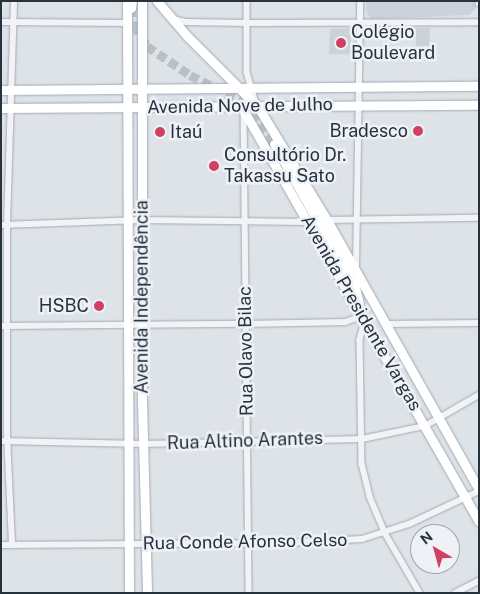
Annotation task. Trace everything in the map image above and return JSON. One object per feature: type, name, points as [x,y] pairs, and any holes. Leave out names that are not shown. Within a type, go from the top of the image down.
[{"type":"main road","name":"Avenida Independência","points":[[142,1],[141,220],[143,444],[148,544],[147,593]]},
{"type":"main road","points":[[157,1],[171,18],[258,107]]},
{"type":"main road","name":"Avenida Independência","points":[[129,593],[125,90],[127,23],[130,3]]},
{"type":"main road","name":"Avenida Nove de Julho","points":[[6,90],[479,86]]},
{"type":"main road","name":"Avenida Nove de Julho","points":[[6,108],[243,108],[359,104],[479,105]]},
{"type":"main road","name":"Avenida Presidente Vargas","points":[[258,107],[328,220],[479,491]]},
{"type":"main road","name":"Avenida Presidente Vargas","points":[[243,108],[310,222],[479,522]]},
{"type":"main road","points":[[273,143],[355,287],[364,318]]},
{"type":"street","points":[[12,545],[4,441],[4,226],[6,90],[14,1]]},
{"type":"street","points":[[247,1],[247,72],[251,88]]},
{"type":"street","points":[[356,271],[360,1]]},
{"type":"street","points":[[171,18],[185,22],[247,23],[479,22]]},
{"type":"street","points":[[1,22],[127,23]]},
{"type":"street","name":"Avenida Presidente Vargas","points":[[251,88],[258,107]]},
{"type":"street","name":"Rua Olavo Bilac","points":[[243,108],[249,593]]},
{"type":"street","points":[[328,220],[479,218]]},
{"type":"street","points":[[4,226],[141,220],[310,222]]},
{"type":"street","points":[[4,326],[345,322],[364,318],[360,340],[362,464],[370,497],[385,533],[420,593]]},
{"type":"street","points":[[386,324],[479,323]]},
{"type":"street","name":"Rua Altino Arantes","points":[[4,441],[143,444],[362,439],[426,426],[479,395]]},
{"type":"street","name":"Rua Conde Afonso Celso","points":[[1,544],[129,545],[362,539],[385,533],[479,491]]},
{"type":"street","points":[[455,593],[479,581]]},
{"type":"shaded area","points":[[366,1],[476,1],[476,8],[469,15],[372,19],[367,14]]},
{"type":"shaded area","name":"Colégio Boulevard","points":[[350,28],[352,54],[329,54],[330,29]]},
{"type":"shaded area","points":[[416,28],[430,28],[429,52],[416,52]]},
{"type":"tunnel","points":[[131,8],[134,25],[147,46],[190,75],[244,102],[273,143]]},
{"type":"place","name":"Colégio Boulevard","points":[[341,43]]},
{"type":"place","name":"Bradesco","points":[[418,131]]},
{"type":"place","name":"Itaú","points":[[160,132]]},
{"type":"place","name":"Consultório Dr. Takassu Sato","points":[[214,166]]},
{"type":"place","name":"HSBC","points":[[99,306]]}]
